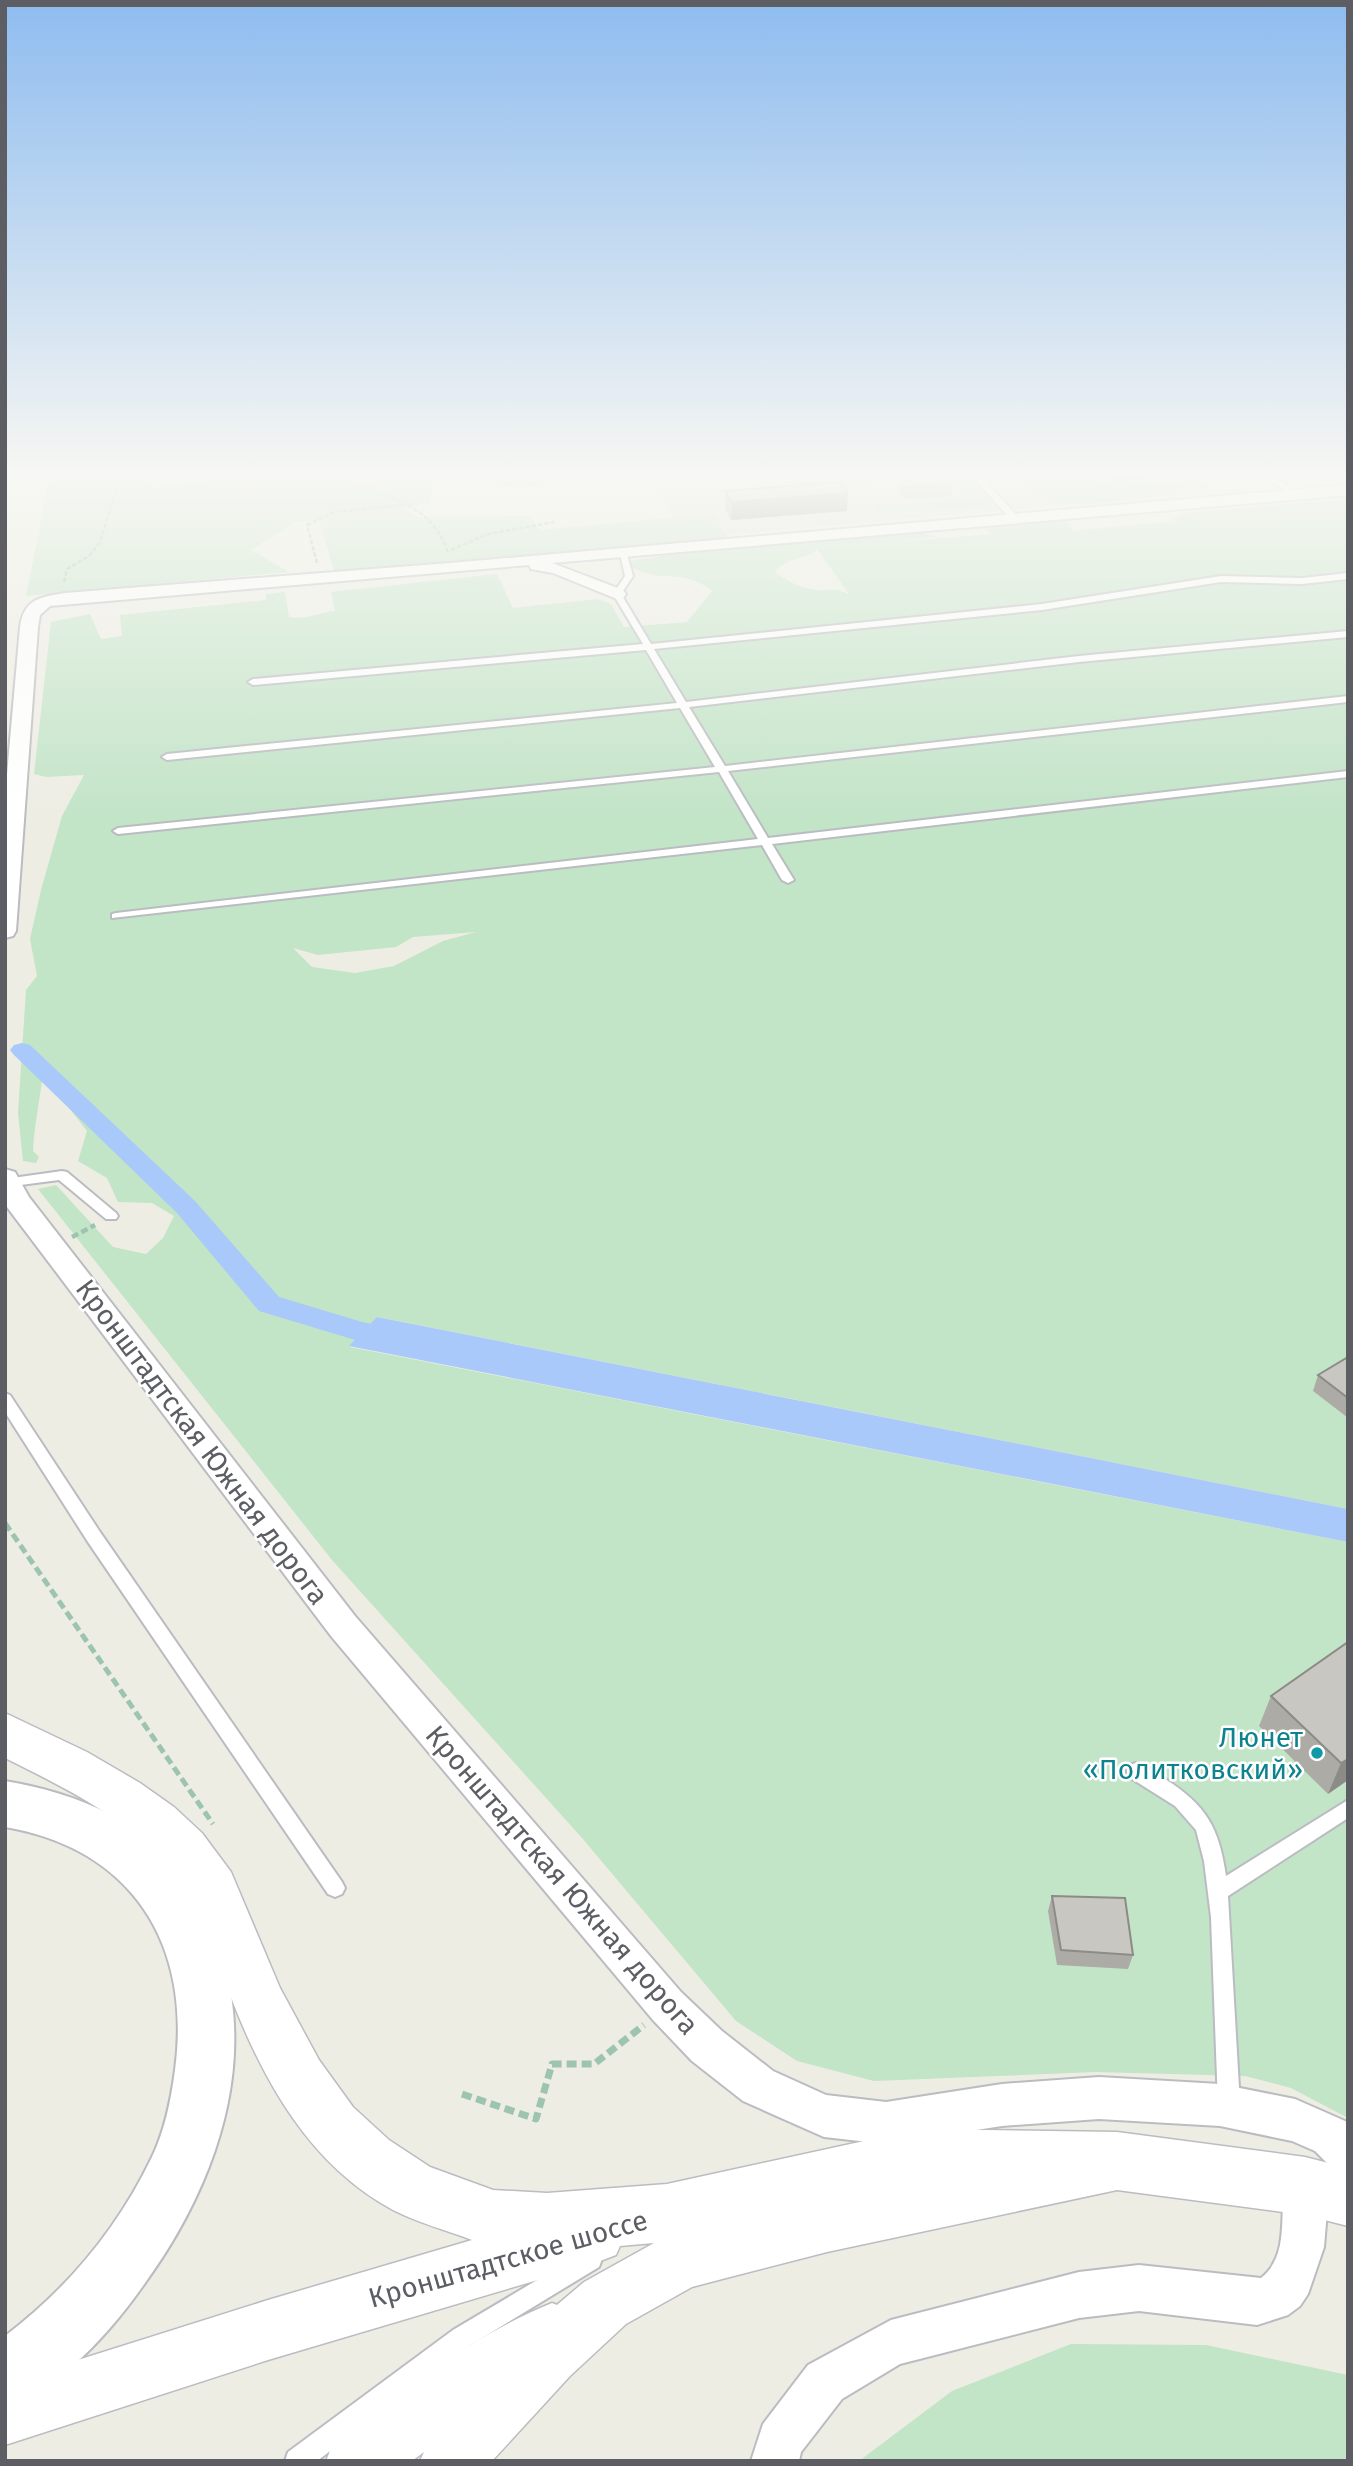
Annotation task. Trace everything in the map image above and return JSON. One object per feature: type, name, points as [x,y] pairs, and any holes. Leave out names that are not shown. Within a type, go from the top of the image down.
[{"type":"main road","points":[[5,1804],[30,1807],[106,1836],[142,1865],[163,1887],[184,1923],[198,1960],[207,1991],[209,2026],[206,2067],[197,2116],[187,2150],[159,2208],[131,2254],[88,2308],[26,2364],[5,2377]]},
{"type":"street","points":[[5,931],[31,613],[44,603],[65,598],[180,588]]},
{"type":"street","points":[[603,588],[617,594]]},
{"type":"street","name":"Кронштадтская Южная дорога","points":[[7,1181],[17,1201],[344,1626],[667,2006],[707,2046],[758,2086],[824,2116],[886,2123],[1002,2105],[1099,2098],[1229,2106],[1295,2120],[1330,2136],[1333,2179]]},
{"type":"street","points":[[5,1734],[70,1767],[123,1799],[156,1823],[184,1849],[213,1889],[261,2006],[299,2080],[333,2127],[369,2160],[413,2189],[493,2219],[547,2222],[630,2256],[548,2354],[464,2444],[452,2461]]},
{"type":"street","name":"Кронштадтское шоссе","points":[[5,2414],[281,2326],[630,2256],[681,2261],[815,2226],[1117,2161],[1333,2179]]},
{"type":"street","points":[[775,2461],[780,2441],[825,2382],[891,2343],[1079,2295],[1139,2288],[1257,2302],[1273,2299],[1284,2287],[1300,2258],[1307,2210],[1333,2179]]},
{"type":"street","name":"Кронштадтское шоссе","points":[[358,2461],[477,2375],[630,2256]]},
{"type":"lane","points":[[621,588],[617,594],[788,880]]},
{"type":"lane","points":[[253,682],[1042,607],[1163,588]]},
{"type":"lane","points":[[167,757],[684,705],[937,674],[1348,634]]},
{"type":"lane","points":[[118,831],[722,769],[1348,699]]},
{"type":"lane","points":[[116,916],[1348,774]]},
{"type":"lane","points":[[7,1181],[62,1175],[111,1216]]},
{"type":"lane","points":[[5,1399],[94,1537],[335,1888]]},
{"type":"lane","points":[[1136,1771],[1182,1800],[1204,1826],[1219,1892],[1229,2106]]},
{"type":"lane","points":[[1219,1892],[1348,1808]]},
{"type":"lane","name":"Кронштадтское шоссе","points":[[297,2461],[461,2338],[630,2256]]},
{"type":"path","points":[[44,603],[58,588]]},
{"type":"path","points":[[53,1247],[111,1216]]},
{"type":"path","points":[[5,1523],[216,1829]]},
{"type":"path","points":[[462,2094],[536,2119],[552,2064],[594,2064],[667,2006]]},
{"type":"green space","points":[[28,588],[113,588],[26,596]]},
{"type":"green space","points":[[367,588],[504,588],[513,608],[597,599],[611,604],[624,627],[687,622],[712,591],[707,588],[806,588],[836,590],[849,595],[845,588],[1348,588],[1348,1370],[1313,1391],[1348,1418],[1348,1509],[378,1317],[350,1347],[1348,1542],[1348,2118],[1291,2088],[1245,2076],[1095,2072],[874,2081],[797,2061],[736,2021],[582,1838],[332,1560],[38,1189],[56,1185],[113,1247],[146,1254],[163,1238],[174,1216],[152,1203],[118,1202],[107,1178],[78,1161],[87,1131],[63,1100],[42,1081],[33,1151],[39,1157],[36,1163],[23,1161],[18,1113],[26,990],[37,976],[30,939],[62,816],[84,775],[46,777],[34,774],[51,622],[90,614],[101,639],[122,636],[120,615],[266,600],[266,594],[285,592],[289,617],[301,618],[335,611],[331,592]],"holes":[[[476,932],[443,941],[394,966],[355,973],[312,967],[293,948],[318,955],[396,947],[413,937]]]},
{"type":"green space","points":[[1071,2344],[1206,2345],[1348,2375],[1348,2461],[859,2461],[952,2391]]},
{"type":"water","points":[[377,1317],[1348,1509],[1348,1542],[349,1346]]},
{"type":"building","points":[[1348,1357],[1348,1398],[1318,1375]]},
{"type":"building","points":[[1348,1642],[1348,1759],[1341,1763],[1271,1696]]},
{"type":"building","points":[[1052,1896],[1125,1898],[1133,1955],[1061,1950]]},
{"type":"waterway","points":[[22,1050],[186,1207],[269,1304],[362,1332],[398,1339]]},
{"type":"place","name":"Люнет «Политковский»","points":[[1317,1753]]}]
